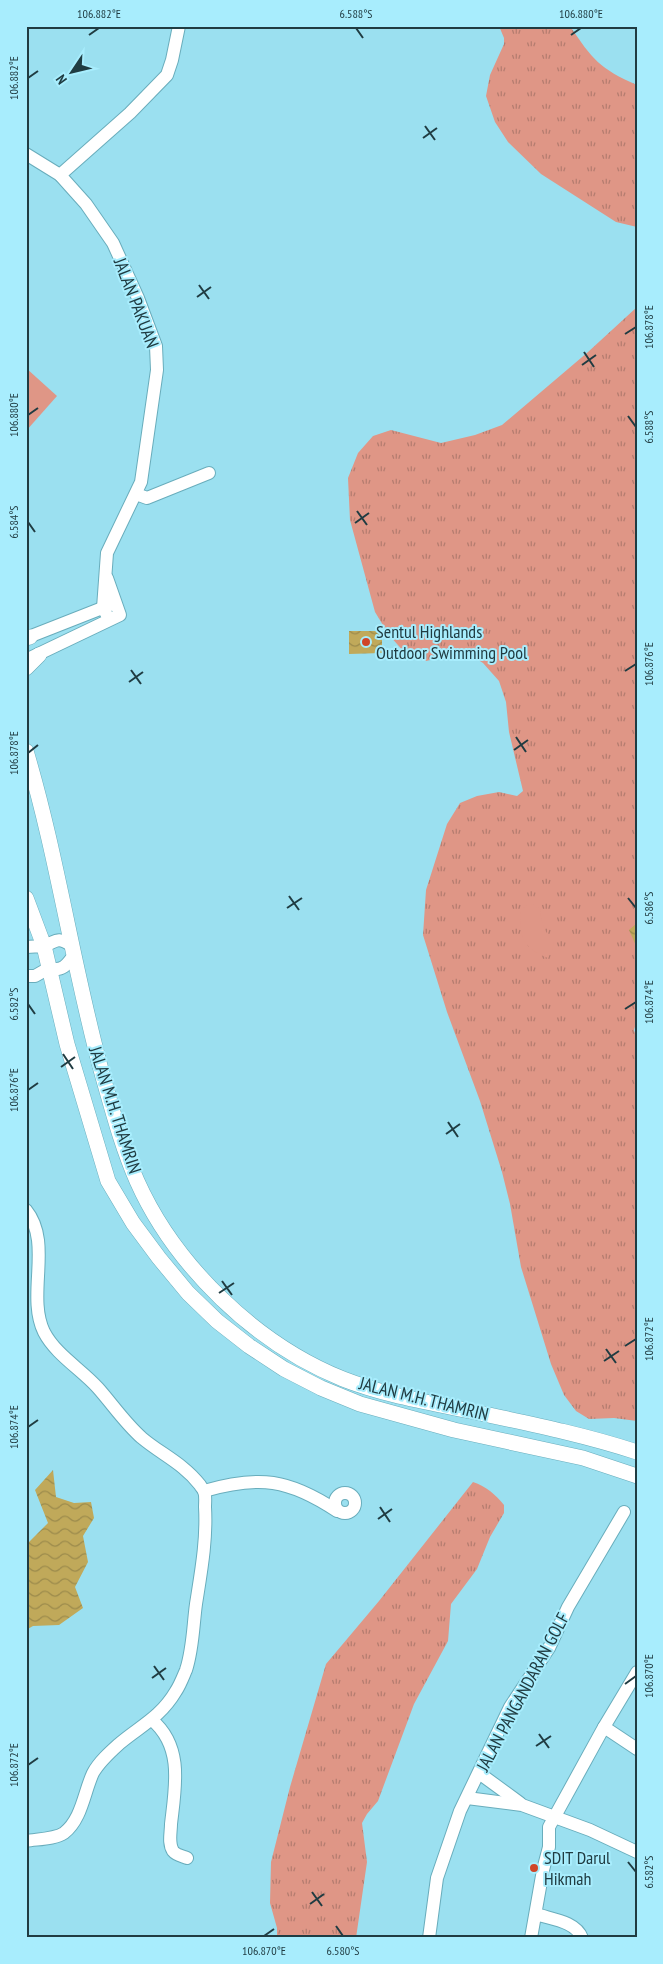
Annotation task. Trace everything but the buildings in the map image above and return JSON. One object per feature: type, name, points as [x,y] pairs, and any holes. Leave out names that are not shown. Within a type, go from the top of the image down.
[{"type":"main road","points":[[26,668],[33,657]]},
{"type":"main road","name":"JALAN M.H. THAMRIN","points":[[26,751],[48,834],[85,1010],[118,1130],[138,1182],[157,1219],[183,1256],[231,1308],[266,1336],[302,1358],[339,1377],[372,1390],[543,1427],[610,1443],[637,1452]]},
{"type":"main road","name":"JALAN M.H. THAMRIN","points":[[26,898],[44,946],[67,1044],[108,1181],[133,1223],[159,1258],[188,1293],[217,1321],[249,1346],[284,1369],[321,1388],[360,1404],[454,1430],[583,1458],[637,1476]]},
{"type":"street","points":[[60,175],[130,114],[167,75],[179,26]]},
{"type":"street","name":"JALAN PAKUAN","points":[[26,154],[60,175],[86,204],[113,244],[138,298],[156,346],[157,370],[141,482],[107,553],[105,570],[109,610]]},
{"type":"street","points":[[136,494],[147,498],[210,473]]},
{"type":"street","points":[[27,638],[109,610]]},
{"type":"street","points":[[33,657],[109,610]]},
{"type":"street","points":[[26,947],[44,946],[54,941],[66,942],[73,950],[61,969],[49,968],[36,976],[26,976]]},
{"type":"street","points":[[26,1210],[36,1229],[38,1277],[36,1307],[46,1335],[68,1361],[98,1388],[127,1424],[142,1438],[184,1468],[204,1491],[206,1516],[205,1543],[194,1628],[188,1662],[175,1693],[152,1720],[121,1742],[100,1763],[89,1782],[77,1817],[65,1832],[57,1836],[26,1841]]},
{"type":"street","points":[[204,1491],[237,1483],[255,1481],[275,1482],[301,1490],[337,1511]]},
{"type":"street","name":"JALAN PANGANDARAN GOLF","points":[[430,1938],[437,1878],[455,1825],[467,1798],[510,1707],[549,1648],[568,1608],[624,1512]]},
{"type":"street","points":[[531,1938],[549,1847],[549,1827],[604,1727],[637,1672]]},
{"type":"street","points":[[152,1720],[160,1726],[168,1739],[173,1754],[176,1774],[170,1840],[173,1851],[186,1858]]},
{"type":"street","points":[[604,1727],[637,1749]]},
{"type":"street","points":[[479,1773],[522,1805]]},
{"type":"street","points":[[467,1798],[522,1805],[615,1840],[637,1852]]},
{"type":"street","points":[[536,1914],[572,1926],[582,1938]]},
{"type":"green space","points":[[499,26],[570,26],[598,62],[614,74],[637,85],[637,227],[616,222],[541,174],[508,142],[495,122],[486,96],[490,75],[504,44],[504,38]]},
{"type":"green space","points":[[637,307],[637,1020],[634,1030],[637,1039],[637,1421],[614,1418],[589,1419],[576,1411],[564,1395],[551,1364],[521,1267],[510,1204],[502,1172],[480,1101],[447,1012],[423,935],[426,890],[447,824],[460,803],[477,796],[499,792],[517,796],[523,791],[509,732],[506,702],[499,681],[483,663],[472,656],[460,653],[426,661],[405,653],[389,635],[375,612],[350,520],[348,478],[358,453],[373,436],[391,430],[441,443],[475,435],[502,425],[588,352]]},
{"type":"green space","points":[[26,368],[57,396],[26,431]]},
{"type":"green space","points":[[530,903],[540,909],[544,928],[554,943],[548,958],[532,950],[527,945],[522,934],[520,910]]},
{"type":"green space","points":[[473,1482],[486,1488],[498,1498],[504,1505],[504,1513],[490,1537],[477,1569],[451,1604],[448,1641],[414,1704],[378,1801],[362,1823],[367,1862],[356,1938],[277,1938],[277,1928],[270,1903],[271,1862],[290,1787],[326,1664],[379,1601]]},
{"type":"water","name":"Sentul Highlands Outdoor Swimming Pool","points":[[349,631],[382,631],[382,653],[349,654]]},
{"type":"water","points":[[637,923],[637,948],[629,930]]},
{"type":"water","points":[[53,1470],[56,1497],[74,1503],[91,1502],[94,1518],[83,1536],[88,1562],[75,1587],[83,1608],[59,1625],[33,1626],[26,1630],[26,1545],[48,1523],[35,1490]]},
{"type":"place","name":"Sentul Highlands Outdoor Swimming Pool","points":[[366,642]]},
{"type":"place","name":"SDIT Darul Hikmah","points":[[534,1868]]}]
